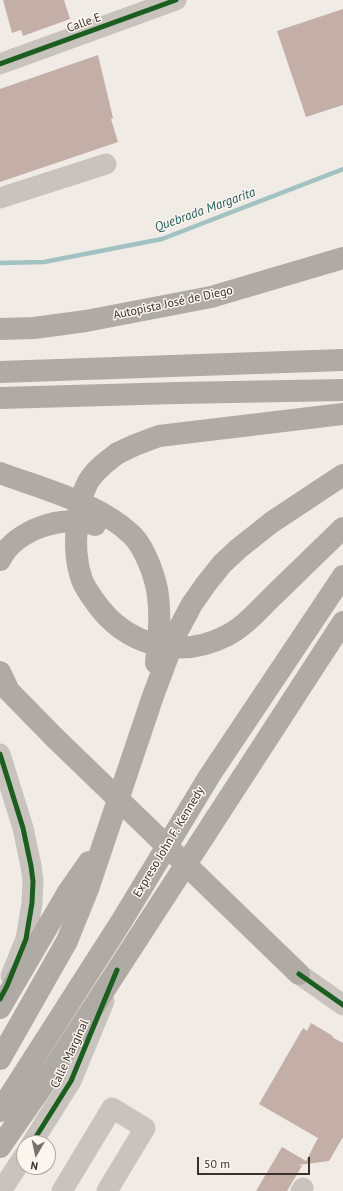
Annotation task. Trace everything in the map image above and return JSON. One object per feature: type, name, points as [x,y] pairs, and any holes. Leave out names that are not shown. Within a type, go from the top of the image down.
[{"type":"highway","points":[[306,270],[343,245]]},
{"type":"highway","name":"Autopista José de Diego","points":[[0,330],[86,322],[211,297],[343,258]]},
{"type":"highway","points":[[0,372],[343,360]]},
{"type":"highway","points":[[0,398],[185,392],[343,390]]},
{"type":"highway","points":[[343,414],[159,436],[118,452],[101,466],[88,482],[82,496],[75,538],[76,552],[82,580],[91,596],[105,615],[118,627],[145,642],[180,648],[195,647],[225,637],[244,625],[343,528]]},
{"type":"highway","points":[[0,473],[64,496],[99,512],[117,522],[138,542],[153,573],[158,595],[160,625],[153,696]]},
{"type":"highway","points":[[0,1059],[67,941],[88,889],[153,696],[177,632],[199,594],[222,564],[238,549],[272,522],[343,475]]},
{"type":"highway","points":[[0,560],[3,553],[20,536],[42,526],[68,520],[92,523],[111,531],[133,547],[153,573]]},
{"type":"highway","name":"Expreso John F. Kennedy","points":[[0,1111],[121,922],[210,774],[343,576]]},
{"type":"highway","name":"Expreso John F. Kennedy","points":[[0,1147],[37,1094],[343,622]]},
{"type":"highway","points":[[0,672],[9,690],[54,737],[299,974]]},
{"type":"highway","points":[[0,1008],[68,892],[104,841]]},
{"type":"street","name":"Calle E","points":[[0,64],[176,0]]},
{"type":"street","points":[[0,198],[106,164]]},
{"type":"street","points":[[0,754],[23,828],[33,881],[32,903],[26,940],[0,999]]},
{"type":"street","name":"Calle Marginal","points":[[37,1135],[71,1081],[117,970]]},
{"type":"street","points":[[299,974],[343,1005]]},
{"type":"street","points":[[62,1191],[112,1108],[145,1128],[107,1191]]},
{"type":"street","points":[[2,1191],[16,1169]]},
{"type":"building","points":[[3,0],[64,0],[70,19],[23,36],[21,30],[12,33]]},
{"type":"building","points":[[343,9],[343,105],[306,117],[277,31]]},
{"type":"building","points":[[98,55],[113,118],[111,119],[118,142],[0,182],[0,89]]},
{"type":"building","points":[[311,1023],[343,1043],[343,1137],[329,1161],[299,1165],[302,1166],[287,1191],[256,1191],[282,1147],[306,1161],[318,1138],[259,1104],[303,1028],[307,1031]]},
{"type":"waterway","name":"Quebrada Margarita","points":[[0,263],[44,262],[162,239],[343,169]]},
{"type":"cycle path","points":[[0,64],[176,0]]},
{"type":"cycle path","points":[[0,754],[23,828],[33,881],[32,903],[26,939],[7,986],[0,999]]},
{"type":"cycle path","points":[[37,1135],[71,1081],[117,970]]},
{"type":"cycle path","points":[[299,974],[343,1005]]}]
